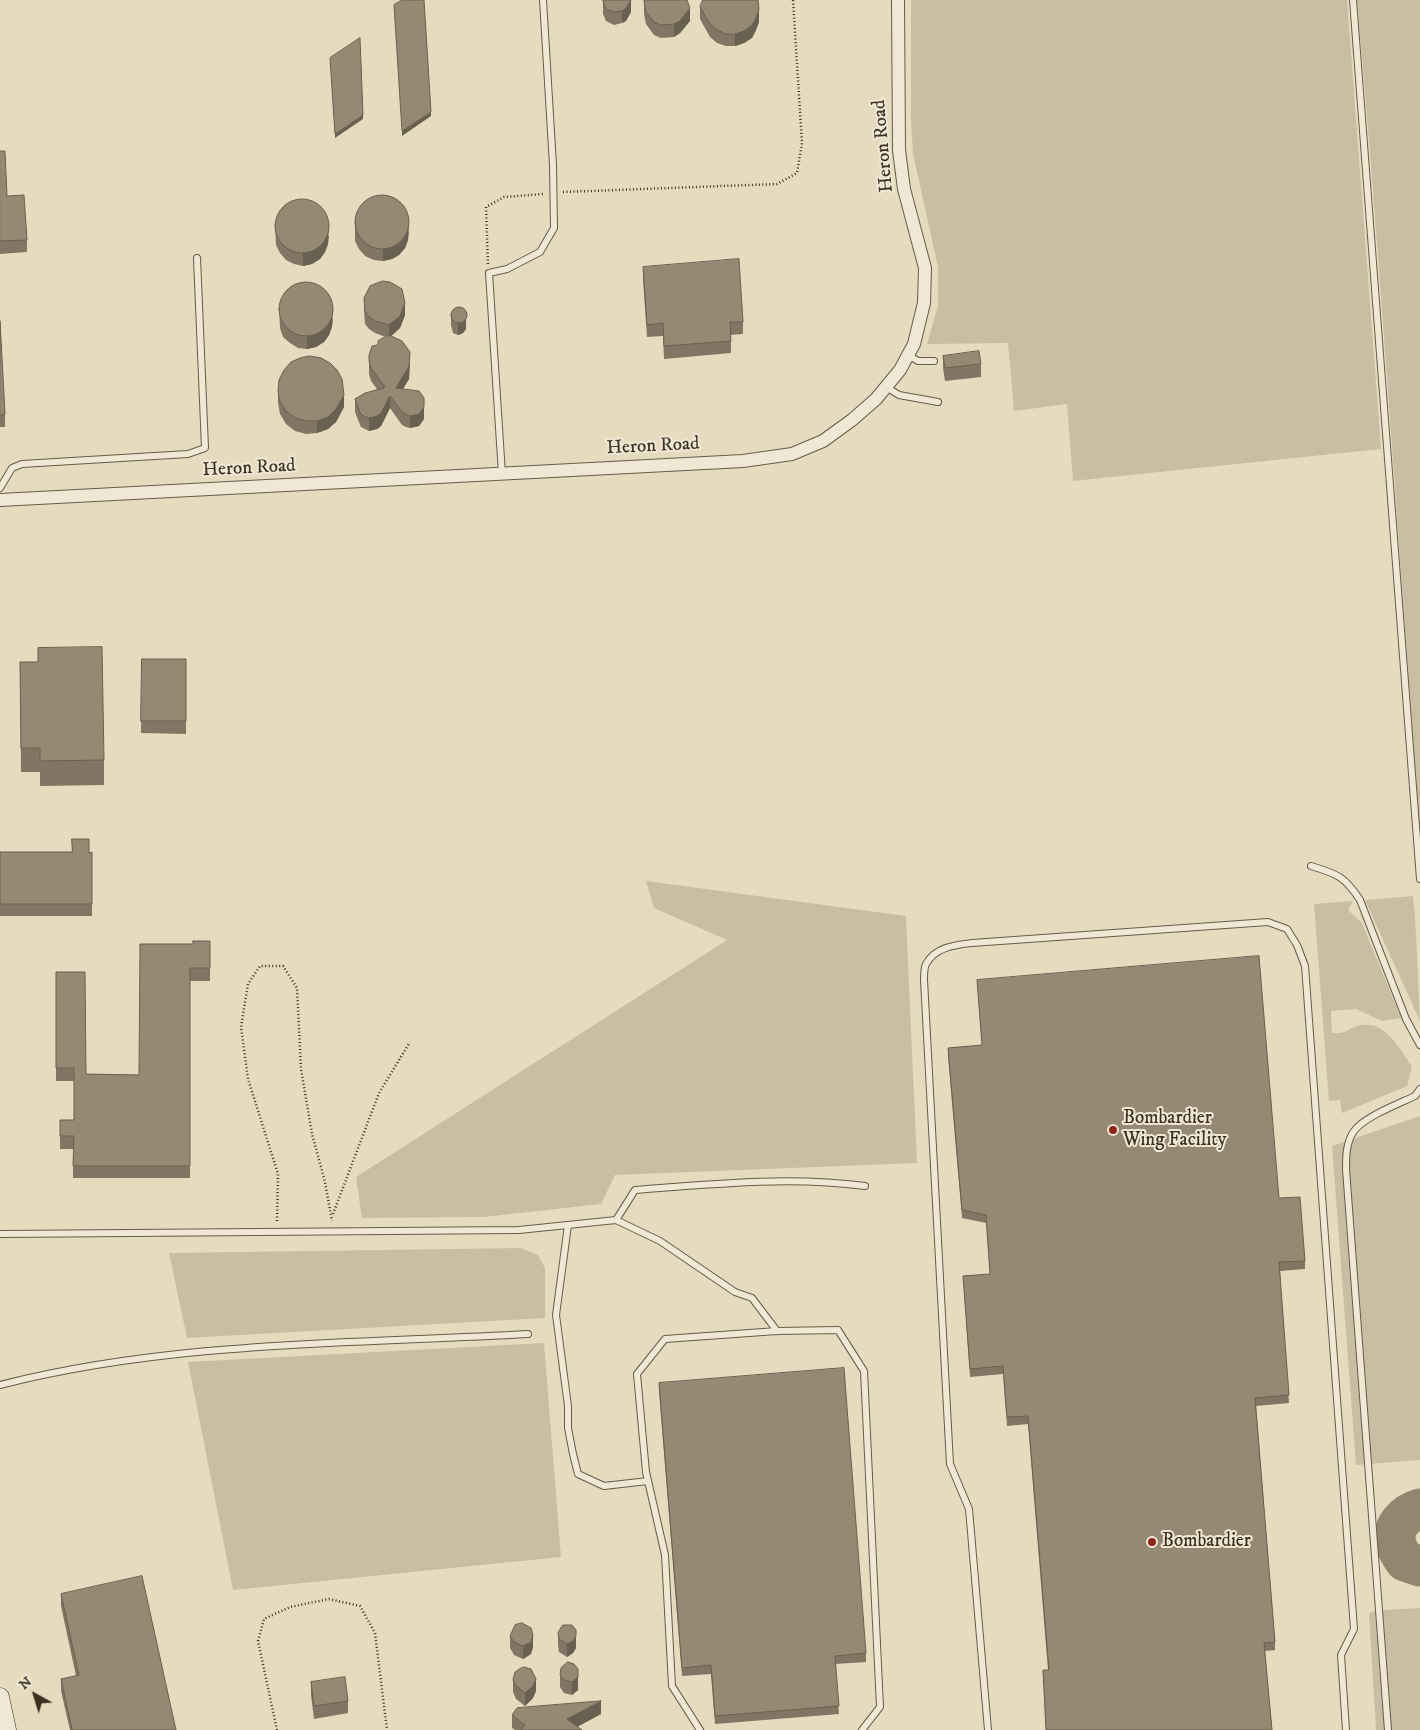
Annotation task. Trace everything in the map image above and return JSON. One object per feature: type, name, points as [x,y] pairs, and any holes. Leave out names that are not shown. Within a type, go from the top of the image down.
[{"type":"street","name":"Heron Road","points":[[0,500],[743,461],[792,454],[823,441],[852,420],[876,399],[900,370],[914,344],[924,303],[925,268],[904,189],[899,150],[898,0]]},
{"type":"street","points":[[1,1708],[7,1730]]},
{"type":"lane","points":[[502,474],[489,273],[507,270],[540,252],[554,228],[554,193],[543,0]]},
{"type":"lane","points":[[1353,0],[1420,879]]},
{"type":"lane","points":[[0,488],[12,468],[22,464],[188,454],[205,448],[197,258]]},
{"type":"lane","points":[[908,355],[918,361],[934,361]]},
{"type":"lane","points":[[886,387],[899,395],[938,402]]},
{"type":"lane","points":[[1311,866],[1331,872],[1349,884],[1360,900],[1406,1018],[1420,1045]]},
{"type":"lane","points":[[988,1730],[969,1509],[950,1464],[924,980],[926,965],[935,953],[950,946],[972,942],[1268,922],[1287,929],[1298,945],[1304,966],[1354,1629],[1341,1655],[1346,1730]]},
{"type":"lane","points":[[1388,1730],[1346,1149],[1352,1132],[1362,1123],[1415,1096],[1420,1090]]},
{"type":"lane","points":[[616,1220],[635,1190],[751,1182],[835,1182],[866,1186]]},
{"type":"lane","points":[[0,1234],[519,1230],[616,1220],[660,1242],[736,1292],[752,1298],[777,1331]]},
{"type":"lane","points":[[568,1225],[556,1315],[568,1406],[568,1428],[578,1474],[604,1486],[648,1481]]},
{"type":"lane","points":[[700,1730],[672,1686],[665,1555],[648,1481],[637,1374],[665,1339],[777,1331],[838,1330],[864,1370],[880,1706],[862,1730]]},
{"type":"lane","points":[[0,1385],[101,1364],[165,1354],[528,1334]]},
{"type":"path","points":[[489,273],[486,207],[504,197],[554,193],[776,184],[797,173],[802,143],[793,0]]},
{"type":"path","points":[[277,1232],[278,1174],[248,1080],[241,1027],[248,984],[260,966],[283,966],[297,988],[301,1069],[312,1134],[332,1216],[332,1232]]},
{"type":"path","points":[[332,1216],[379,1093],[410,1042]]},
{"type":"path","points":[[277,1730],[258,1641],[264,1619],[290,1606],[329,1598],[360,1606],[375,1633],[387,1730]]},
{"type":"shaded area","points":[[911,0],[1347,0],[1381,449],[1073,481],[1067,404],[1014,411],[1008,343],[927,344],[938,306],[938,267],[913,154],[911,119]]},
{"type":"shaded area","points":[[1357,0],[1420,0],[1420,848],[1368,125]]},
{"type":"shaded area","points":[[646,881],[906,916],[917,1163],[615,1175],[601,1204],[484,1217],[362,1218],[356,1177],[727,940],[654,908]]},
{"type":"shaded area","points":[[1413,896],[1415,915],[1420,1021],[1365,900]]},
{"type":"shaded area","points":[[1353,901],[1348,910],[1362,923],[1401,1018],[1382,1021],[1356,1009],[1331,1011],[1332,1033],[1344,1032],[1357,1026],[1375,1026],[1390,1036],[1412,1066],[1407,1086],[1342,1113],[1340,1100],[1329,1101],[1314,904]]},
{"type":"shaded area","points":[[1420,1116],[1420,1460],[1356,1465],[1332,1146]]},
{"type":"shaded area","points":[[521,1248],[538,1255],[545,1268],[545,1318],[187,1338],[169,1253]]},
{"type":"shaded area","points":[[544,1343],[561,1557],[233,1590],[188,1362]]},
{"type":"shaded area","points":[[1420,1608],[1420,1730],[1376,1730],[1369,1613]]},
{"type":"building","points":[[402,0],[424,0],[431,112],[402,131],[394,5]]},
{"type":"building","points":[[603,0],[631,0],[622,11],[614,12],[606,9]]},
{"type":"building","points":[[644,0],[687,0],[690,8],[680,21],[674,24],[661,25],[654,22],[646,12]]},
{"type":"building","points":[[703,0],[758,0],[759,9],[752,25],[744,31],[726,34],[710,24],[700,7]]},
{"type":"building","points":[[360,38],[363,115],[335,134],[330,58]]},
{"type":"building","points":[[0,151],[5,151],[7,196],[24,195],[27,240],[0,241]]},
{"type":"building","points":[[382,195],[392,197],[401,203],[407,212],[409,222],[407,232],[401,241],[392,247],[382,249],[372,247],[363,241],[357,232],[355,222],[357,212],[363,203],[372,197]]},
{"type":"building","points":[[302,199],[312,201],[321,207],[327,216],[329,226],[327,236],[321,245],[312,251],[302,253],[292,251],[283,245],[277,236],[275,226],[277,216],[283,207],[292,201]]},
{"type":"building","points":[[739,259],[743,322],[730,322],[731,341],[664,346],[663,323],[647,325],[643,267]]},
{"type":"building","points":[[383,281],[390,282],[402,289],[405,303],[400,316],[389,325],[375,321],[365,311],[364,298],[370,286]]},
{"type":"building","points":[[306,282],[316,284],[325,290],[331,299],[333,309],[331,319],[325,328],[316,334],[306,336],[296,334],[287,328],[281,319],[279,309],[281,299],[287,290],[296,284]]},
{"type":"building","points":[[459,307],[467,315],[459,323],[451,315]]},
{"type":"building","points":[[0,321],[5,414],[0,415]]},
{"type":"building","points":[[389,335],[402,341],[410,352],[409,366],[396,388],[419,391],[424,398],[424,407],[419,414],[410,416],[402,412],[390,396],[381,413],[369,418],[361,415],[355,399],[365,393],[385,387],[371,368],[369,355],[372,346],[378,345],[378,341]]},
{"type":"building","points":[[979,351],[981,364],[945,368],[943,356]]},
{"type":"building","points":[[310,356],[321,358],[337,370],[342,379],[344,395],[336,409],[328,417],[317,421],[295,418],[286,411],[280,402],[278,391],[279,380],[291,362]]},
{"type":"building","points":[[102,647],[104,760],[40,761],[40,748],[21,748],[20,662],[38,662],[38,648]]},
{"type":"building","points":[[142,659],[186,659],[186,721],[141,721]]},
{"type":"building","points":[[72,839],[89,839],[89,853],[92,852],[92,904],[0,904],[0,852],[72,852]]},
{"type":"building","points":[[193,941],[210,941],[210,968],[190,968],[190,1166],[73,1166],[74,1136],[60,1136],[60,1120],[74,1120],[74,1068],[56,1068],[56,972],[85,972],[86,1074],[139,1075],[140,944],[193,944]]},
{"type":"building","name":"Bombardier Wing Facility","points":[[1259,956],[1279,1198],[1300,1197],[1305,1261],[1279,1262],[1289,1395],[1255,1398],[1275,1642],[1264,1643],[1272,1730],[1046,1730],[1043,1670],[1049,1670],[1028,1416],[1007,1417],[1003,1366],[970,1369],[963,1276],[990,1274],[986,1215],[962,1210],[948,1048],[982,1045],[977,980]]},
{"type":"building","points":[[844,1368],[866,1653],[835,1656],[839,1706],[715,1716],[711,1665],[682,1668],[659,1383]]},
{"type":"building","points":[[142,1576],[176,1730],[72,1730],[61,1679],[79,1675],[61,1594]]},
{"type":"building","points":[[522,1623],[531,1628],[533,1635],[531,1642],[523,1646],[514,1642],[510,1636],[515,1625]]},
{"type":"building","points":[[563,1625],[572,1625],[576,1630],[576,1636],[573,1641],[567,1644],[559,1639],[558,1633]]},
{"type":"building","points":[[568,1662],[574,1664],[578,1669],[578,1677],[572,1682],[564,1680],[560,1675],[561,1668]]},
{"type":"building","points":[[524,1667],[531,1669],[536,1679],[533,1686],[525,1693],[516,1686],[513,1680],[515,1672]]},
{"type":"building","points":[[345,1677],[348,1701],[314,1706],[311,1682]]},
{"type":"building","points":[[601,1701],[567,1719],[582,1730],[521,1730],[525,1725],[512,1715],[517,1708]]},
{"type":"taxiway","points":[[1420,1509],[1404,1517],[1397,1527],[1395,1538],[1397,1548],[1405,1561],[1420,1566]]},
{"type":"place","name":"Bombardier Wing Facility","points":[[1113,1130]]},
{"type":"place","name":"Bombardier","points":[[1152,1542]]}]
